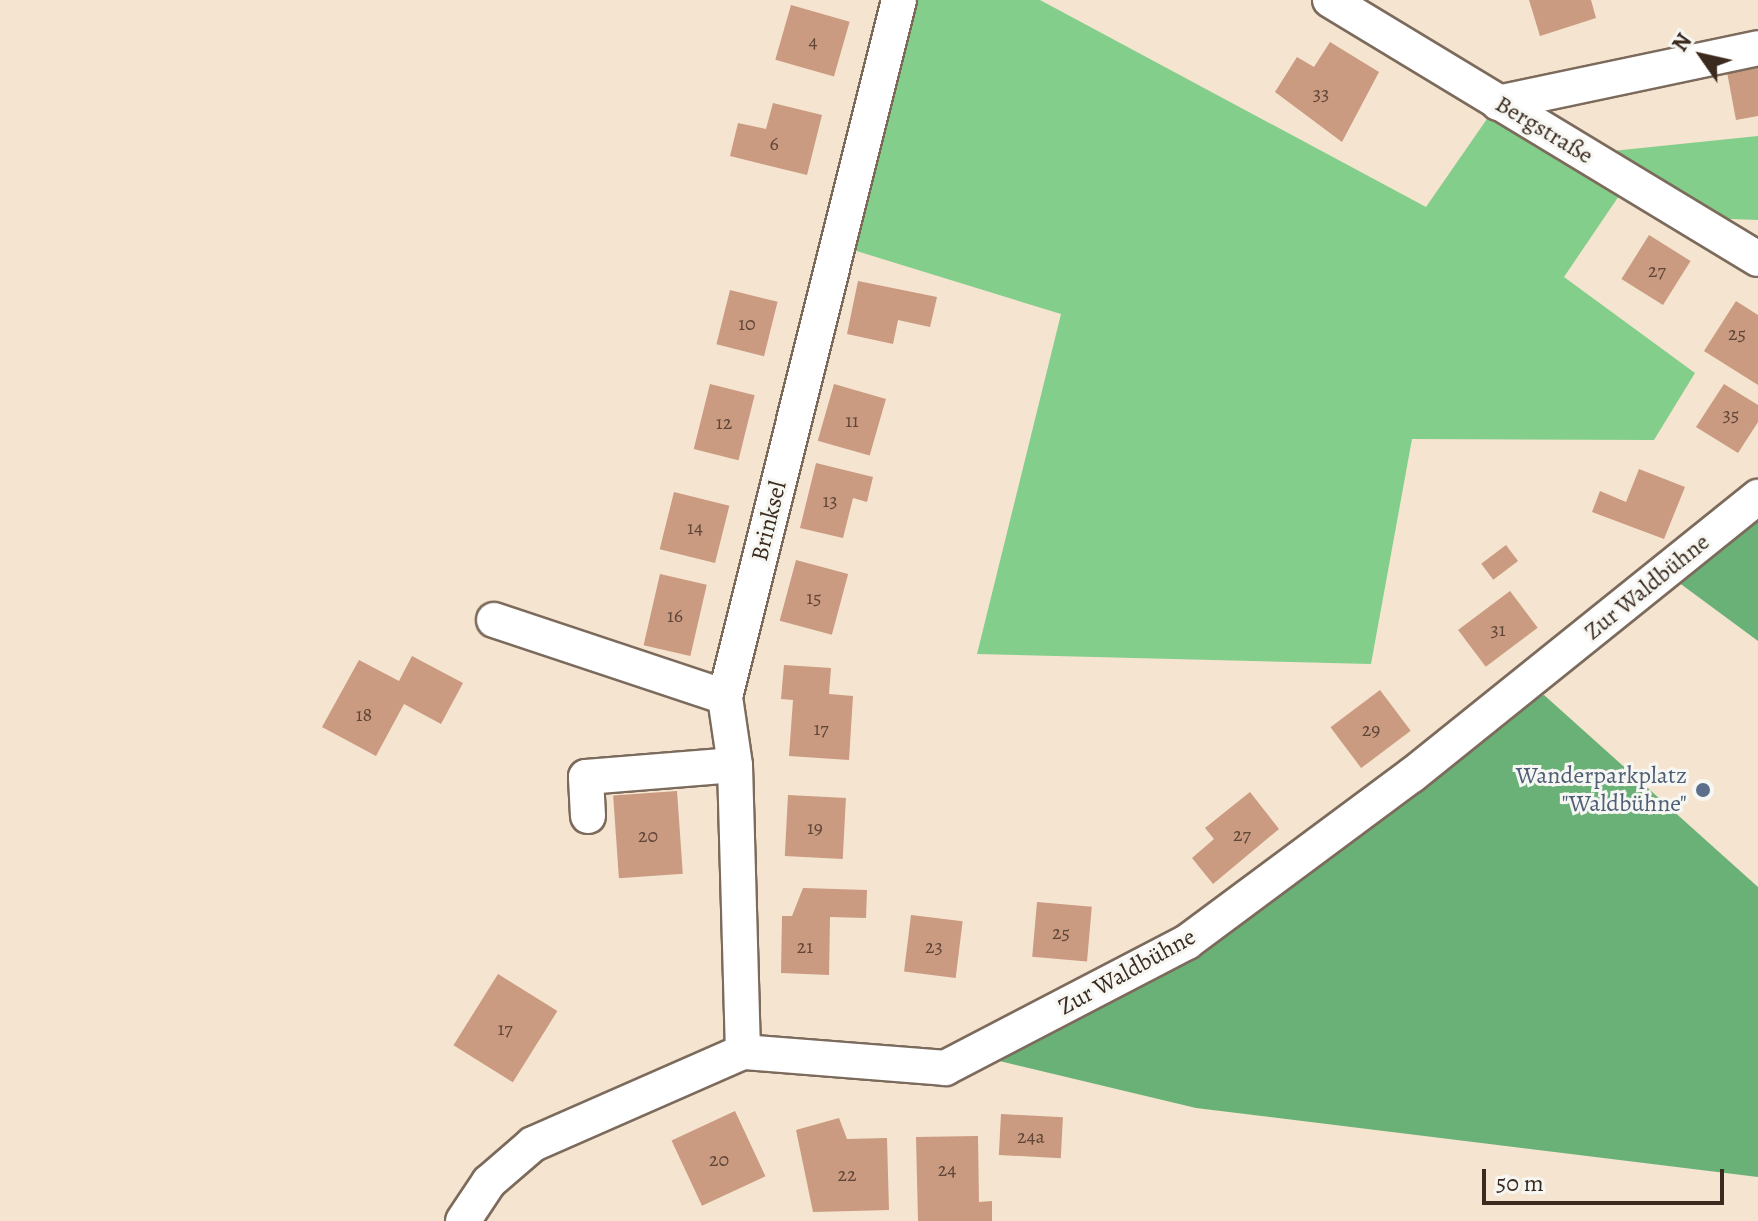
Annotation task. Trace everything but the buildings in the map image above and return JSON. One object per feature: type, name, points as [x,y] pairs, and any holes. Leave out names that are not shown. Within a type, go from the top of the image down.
[{"type":"street","name":"Brinksel","points":[[743,1052],[735,765],[725,697],[899,0]]},
{"type":"street","name":"Bergstraße","points":[[1330,0],[1758,259]]},
{"type":"street","points":[[1498,103],[1758,48]]},
{"type":"street","name":"Zur Waldbühne","points":[[463,1221],[489,1182],[533,1144],[743,1052],[945,1068],[1187,942],[1412,775],[1758,497]]},
{"type":"street","points":[[494,620],[725,697]]},
{"type":"street","points":[[588,816],[586,777],[735,765]]},
{"type":"green space","points":[[899,0],[1040,0],[1426,207],[1498,103],[1583,154],[1758,136],[1758,220],[1705,218],[1629,181],[1564,277],[1695,373],[1654,440],[1412,439],[1371,664],[977,654],[1061,314],[837,245]]},
{"type":"green space","points":[[1758,517],[1758,641],[1678,582]]},
{"type":"green space","points":[[1544,695],[1758,887],[1758,1177],[1196,1108],[987,1058],[1519,706]]},
{"type":"place","name":"Wanderparkplatz \"Waldbühne\"","points":[[1703,790]]}]
